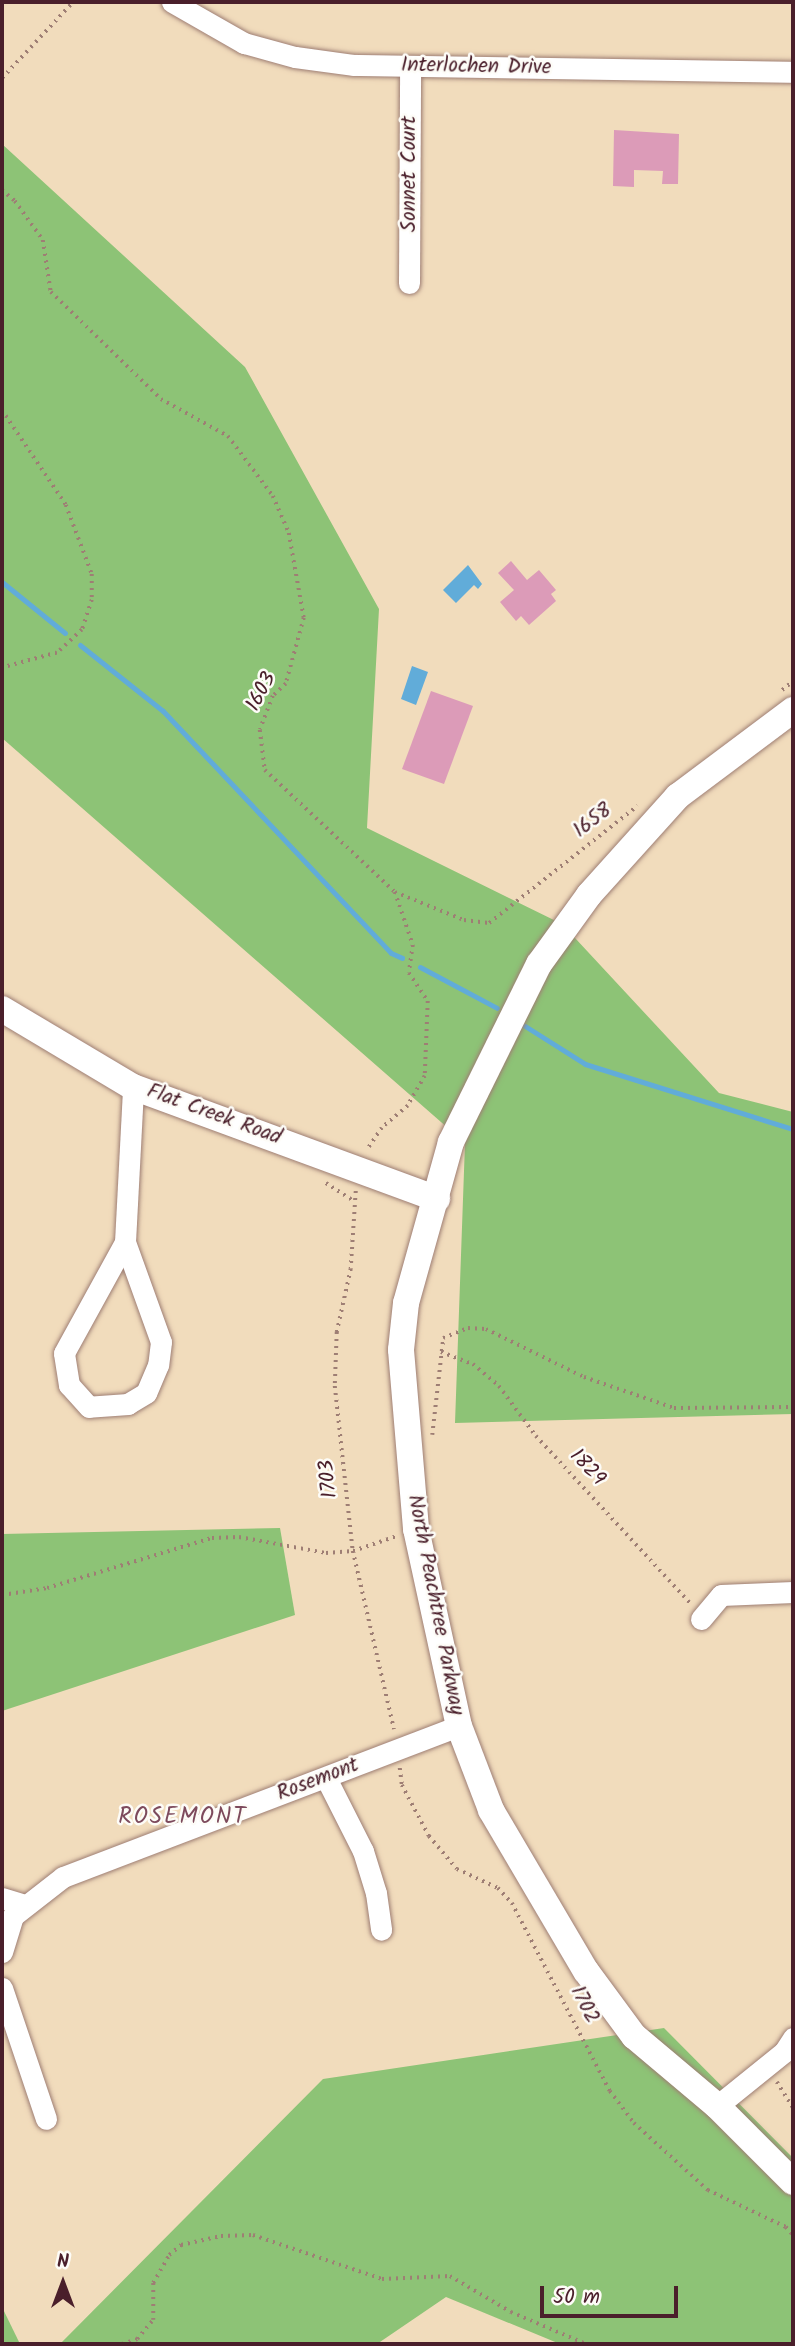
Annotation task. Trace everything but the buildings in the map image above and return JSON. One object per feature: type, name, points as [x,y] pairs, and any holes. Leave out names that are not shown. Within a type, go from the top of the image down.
[{"type":"street","name":"Interlochen Drive","points":[[172,2],[244,43],[295,57],[410,66],[793,72]]},
{"type":"street","name":"Sonnet Court","points":[[409,283],[410,66]]},
{"type":"street","name":"North Peachtree Parkway","points":[[785,702],[678,796],[589,895],[520,996],[452,1142],[407,1303],[401,1387],[416,1529],[459,1726],[491,1810],[586,1971],[634,2036],[717,2106],[793,2182]]},
{"type":"street","name":"Flat Creek Road","points":[[2,1009],[133,1087],[361,1168],[437,1199]]},
{"type":"street","points":[[125,1242],[64,1353],[69,1385],[89,1406],[128,1404],[146,1393],[158,1365],[161,1342],[125,1242],[133,1087]]},
{"type":"street","points":[[701,1619],[721,1595],[793,1592]]},
{"type":"street","name":"Rosemont","points":[[2,1952],[13,1916],[63,1877],[108,1857],[326,1778],[459,1726]]},
{"type":"street","points":[[326,1778],[363,1851],[376,1893],[381,1930]]},
{"type":"street","points":[[2,1898],[25,1905]]},
{"type":"street","points":[[2,1988],[46,2119]]},
{"type":"street","points":[[717,2106],[785,2052],[793,2038]]},
{"type":"path","points":[[2,78],[73,2]]},
{"type":"path","name":"1603","points":[[2,190],[15,201],[43,240],[51,292],[69,313],[161,399],[228,436],[273,496],[289,533],[304,618],[286,684],[273,696],[260,730],[265,770],[395,892],[413,945],[409,973],[428,1001],[429,1049],[425,1076],[408,1106],[369,1145],[354,1201]]},
{"type":"path","points":[[2,410],[66,505],[92,574],[92,600],[82,630],[57,653],[42,661],[2,668]]},
{"type":"path","points":[[785,702],[793,681]]},
{"type":"path","name":"1658","points":[[395,892],[464,920],[489,923],[638,804]]},
{"type":"path","name":"1703","points":[[354,1201],[351,1269],[337,1332],[335,1386],[353,1551],[398,1749]]},
{"type":"path","name":"1829","points":[[701,1619],[536,1436],[499,1386],[473,1364],[441,1352],[443,1338],[450,1332],[486,1329],[584,1377],[674,1408],[793,1407]]},
{"type":"path","points":[[2,1595],[47,1588],[212,1538],[239,1537],[326,1553],[353,1551]]},
{"type":"path","name":"1702","points":[[398,1749],[402,1785],[429,1836],[457,1869],[498,1888],[512,1903],[610,2091],[635,2123],[708,2190],[786,2227],[793,2235]]},
{"type":"path","points":[[765,2066],[793,2108]]},
{"type":"path","points":[[122,2344],[137,2339],[153,2320],[153,2283],[169,2255],[181,2245],[221,2236],[253,2235],[382,2279],[450,2276],[511,2312],[586,2344]]},
{"type":"green space","points":[[2,144],[245,367],[379,609],[367,828],[562,924],[719,1093],[793,1112],[793,1414],[455,1423],[465,1143],[2,738]]},
{"type":"green space","points":[[280,1528],[295,1615],[2,1711],[2,1534]]},
{"type":"green space","points":[[664,2028],[793,2158],[793,2344],[560,2344],[446,2297],[377,2344],[60,2344],[323,2079]]},
{"type":"green space","points":[[2,2307],[20,2344],[2,2344]]},
{"type":"water","points":[[468,565],[482,584],[478,589],[474,585],[456,603],[443,590]]},
{"type":"water","points":[[412,666],[428,672],[416,705],[401,699]]},
{"type":"waterway","points":[[2,582],[65,633]]},
{"type":"waterway","points":[[80,645],[163,711],[391,953],[402,958]]},
{"type":"waterway","points":[[420,967],[497,1008]]},
{"type":"waterway","points":[[525,1026],[585,1064],[793,1129]]},
{"type":"district","name":"ROSEMONT","points":[[183,1817]]}]
